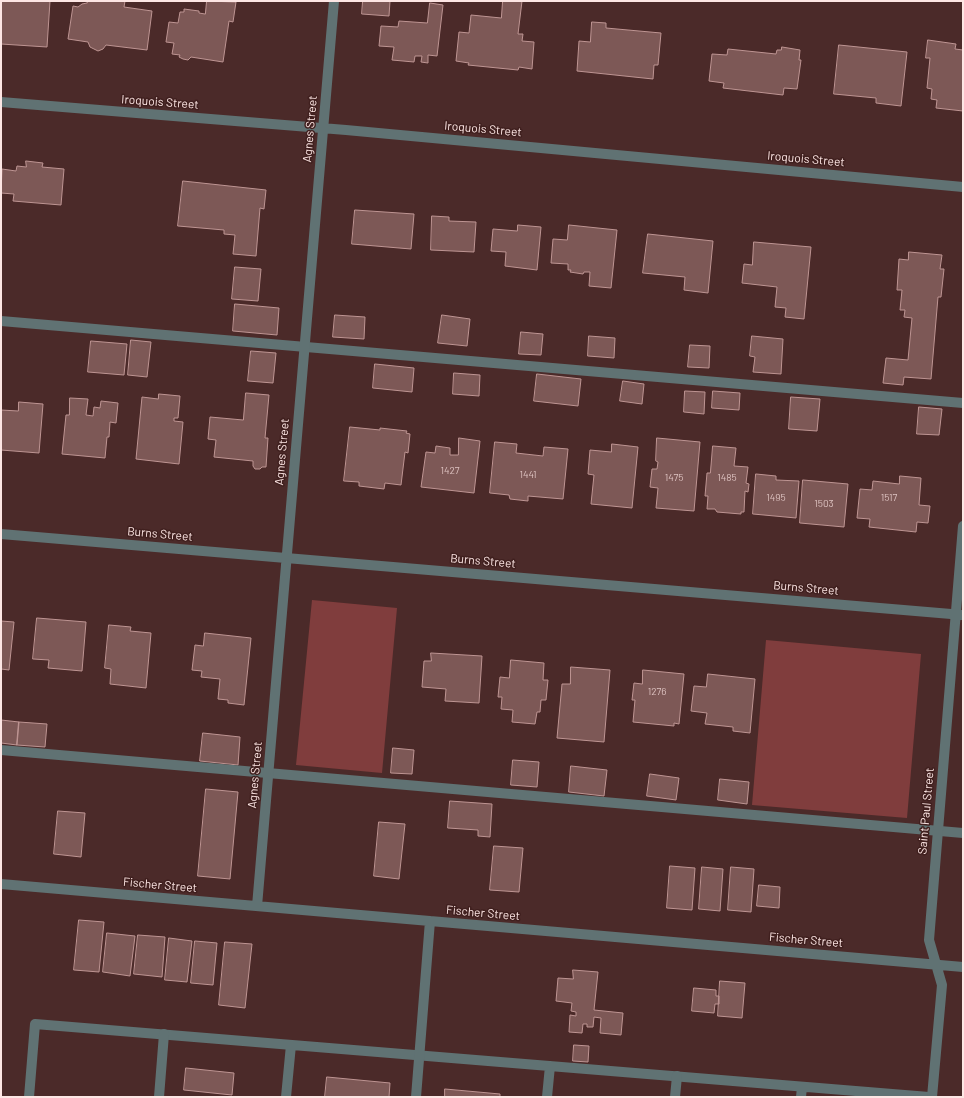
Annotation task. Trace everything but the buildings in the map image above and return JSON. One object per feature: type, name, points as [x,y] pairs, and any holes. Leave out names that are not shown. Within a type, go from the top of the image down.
[{"type":"street","name":"Agnes Street","points":[[257,906],[334,1]]},
{"type":"street","name":"Iroquois Street","points":[[1,102],[323,128],[963,187]]},
{"type":"street","points":[[1,321],[963,403]]},
{"type":"street","name":"Saint Paul Street","points":[[931,1097],[942,985],[929,940],[959,614],[963,526]]},
{"type":"street","name":"Burns Street","points":[[1,534],[959,614]]},
{"type":"street","points":[[1,750],[963,833]]},
{"type":"street","name":"Fischer Street","points":[[1,884],[963,967]]},
{"type":"street","points":[[416,1097],[430,921]]},
{"type":"street","points":[[29,1097],[36,1024],[677,1076],[802,1092],[931,1097]]},
{"type":"street","points":[[159,1097],[164,1034]]},
{"type":"street","points":[[286,1097],[291,1045]]},
{"type":"street","points":[[547,1097],[550,1066]]},
{"type":"street","points":[[676,1097],[677,1076]]},
{"type":"shaded area","points":[[312,600],[397,608],[382,773],[296,765]]},
{"type":"shaded area","points":[[766,640],[921,654],[907,818],[752,805]]}]
